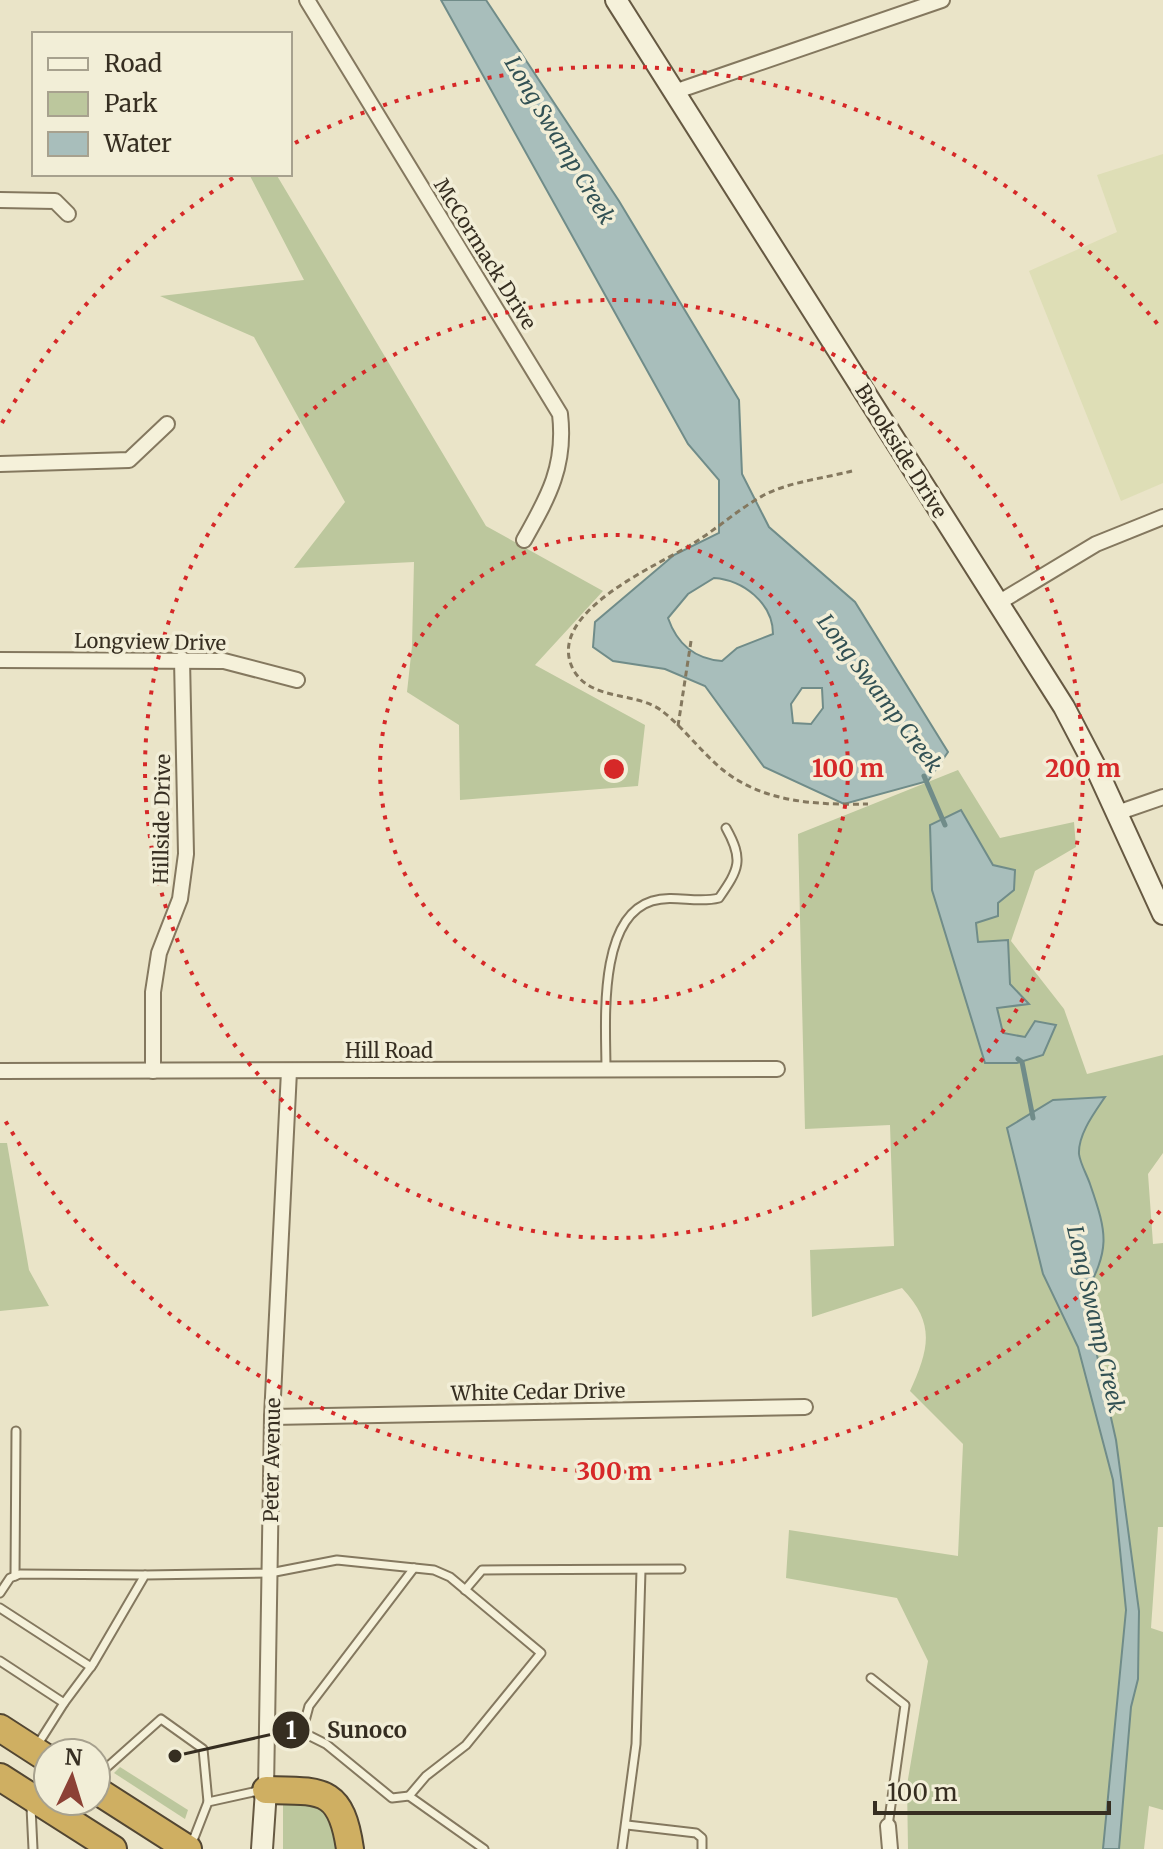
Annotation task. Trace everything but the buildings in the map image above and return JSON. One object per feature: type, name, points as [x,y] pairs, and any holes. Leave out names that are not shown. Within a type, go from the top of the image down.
[{"type":"highway","points":[[0,1728],[32,1748]]},
{"type":"highway","points":[[0,1777],[113,1849]]},
{"type":"highway","points":[[266,1790],[304,1791],[333,1800],[343,1812],[350,1849]]},
{"type":"highway","points":[[112,1800],[189,1849]]},
{"type":"street","name":"McCormack Drive","points":[[307,0],[560,414],[562,458],[546,503],[524,540]]},
{"type":"street","name":"Brookside Drive","points":[[616,0],[1064,707],[1163,914]]},
{"type":"street","points":[[674,92],[942,0]]},
{"type":"street","points":[[0,200],[55,201],[68,214]]},
{"type":"street","points":[[0,464],[129,460],[167,424]]},
{"type":"street","points":[[998,603],[1096,544],[1163,517]]},
{"type":"street","name":"Hillside Drive","points":[[153,1071],[153,992],[159,953],[180,899],[186,854],[182,659]]},
{"type":"street","name":"Longview Drive","points":[[0,660],[224,661],[297,680]]},
{"type":"street","points":[[1117,813],[1163,797]]},
{"type":"street","name":"Hill Road","points":[[0,1071],[777,1069]]},
{"type":"street","name":"Peter Avenue","points":[[262,1849],[268,1731],[272,1417],[289,1071]]},
{"type":"street","name":"White Cedar Drive","points":[[272,1417],[805,1407]]},
{"type":"street","points":[[888,1826],[890,1849]]},
{"type":"lane","points":[[606,1070],[608,979],[614,943],[637,908],[653,901],[677,898],[700,903],[719,898],[736,874],[739,851],[726,828]]},
{"type":"lane","points":[[15,1576],[16,1431]]},
{"type":"lane","points":[[0,1593],[15,1576],[34,1573],[270,1573],[337,1560],[434,1570],[465,1590],[541,1653],[466,1745],[426,1776],[409,1796]]},
{"type":"lane","points":[[302,1732],[309,1706],[414,1568]]},
{"type":"lane","points":[[465,1590],[482,1570],[681,1569]]},
{"type":"lane","points":[[622,1849],[636,1744],[641,1570]]},
{"type":"lane","points":[[49,1737],[64,1703],[91,1667],[145,1575]]},
{"type":"lane","points":[[0,1608],[91,1667]]},
{"type":"lane","points":[[0,1661],[64,1703]]},
{"type":"lane","points":[[871,1678],[905,1705],[888,1826]]},
{"type":"lane","points":[[112,1763],[161,1719],[203,1749],[208,1802],[189,1849]]},
{"type":"lane","points":[[268,1731],[302,1732],[326,1744],[392,1798],[409,1796],[484,1849]]},
{"type":"lane","points":[[208,1802],[266,1790]]},
{"type":"lane","points":[[30,1797],[33,1849]]},
{"type":"lane","points":[[627,1825],[696,1833],[702,1838],[702,1849]]},
{"type":"path","points":[[852,471],[766,494],[693,543],[608,593],[579,620],[570,650],[573,668],[590,687],[660,709],[725,772],[761,790],[796,802],[868,804]]},
{"type":"path","points":[[678,726],[691,641]]},
{"type":"green space","points":[[1163,154],[1163,483],[1121,501],[1029,271],[1117,232],[1097,175]]},
{"type":"green space","points":[[250,176],[277,176],[486,526],[603,591],[535,665],[645,725],[638,786],[460,800],[459,725],[407,692],[412,646],[414,562],[294,568],[345,502],[254,337],[160,296],[304,280]]},
{"type":"green space","points":[[958,770],[1000,838],[1074,822],[1076,847],[1035,871],[1011,941],[1064,1009],[1087,1074],[1163,1055],[1163,1153],[1148,1174],[1153,1244],[1163,1243],[1163,1527],[1158,1527],[1151,1628],[1163,1632],[1163,1810],[1149,1806],[1144,1849],[908,1849],[907,1785],[928,1661],[897,1598],[786,1578],[789,1530],[958,1556],[963,1444],[910,1391],[922,1362],[926,1337],[920,1313],[913,1301],[902,1288],[812,1317],[810,1250],[894,1246],[890,1125],[805,1129],[798,834]]},
{"type":"green space","points":[[0,1143],[7,1143],[29,1270],[49,1306],[0,1311]]},
{"type":"green space","points":[[120,1767],[188,1810],[185,1819],[114,1773]]},
{"type":"green space","points":[[323,1801],[340,1849],[283,1849],[283,1802]]},
{"type":"water","points":[[441,0],[486,0],[619,201],[739,400],[742,474],[769,527],[855,602],[948,752],[928,781],[844,804],[764,767],[705,686],[665,669],[613,661],[593,647],[595,622],[674,555],[719,533],[719,480],[688,444]],"holes":[[[714,578],[745,588],[762,603],[772,623],[773,634],[737,648],[722,661],[703,657],[688,648],[676,635],[668,618],[688,594]],[[802,688],[822,688],[823,708],[811,724],[793,723],[791,704]]]},
{"type":"water","points":[[961,810],[993,865],[1015,870],[1014,890],[998,903],[998,916],[976,923],[978,942],[1008,940],[1010,984],[1029,1004],[997,1008],[1003,1033],[1025,1037],[1035,1021],[1056,1025],[1043,1055],[1017,1063],[985,1063],[932,890],[930,825]]},
{"type":"water","points":[[1105,1097],[1084,1131],[1079,1154],[1103,1230],[1102,1253],[1084,1297],[1116,1440],[1139,1611],[1138,1679],[1131,1707],[1119,1849],[1103,1849],[1126,1610],[1113,1480],[1078,1347],[1043,1274],[1007,1128],[1053,1100]]},
{"type":"waterway","name":"Long Swamp Creek","points":[[924,776],[945,825]]},
{"type":"waterway","name":"Long Swamp Creek","points":[[1018,1059],[1022,1062],[1033,1118]]},
{"type":"place","name":"Sunoco","points":[[175,1756]]}]
